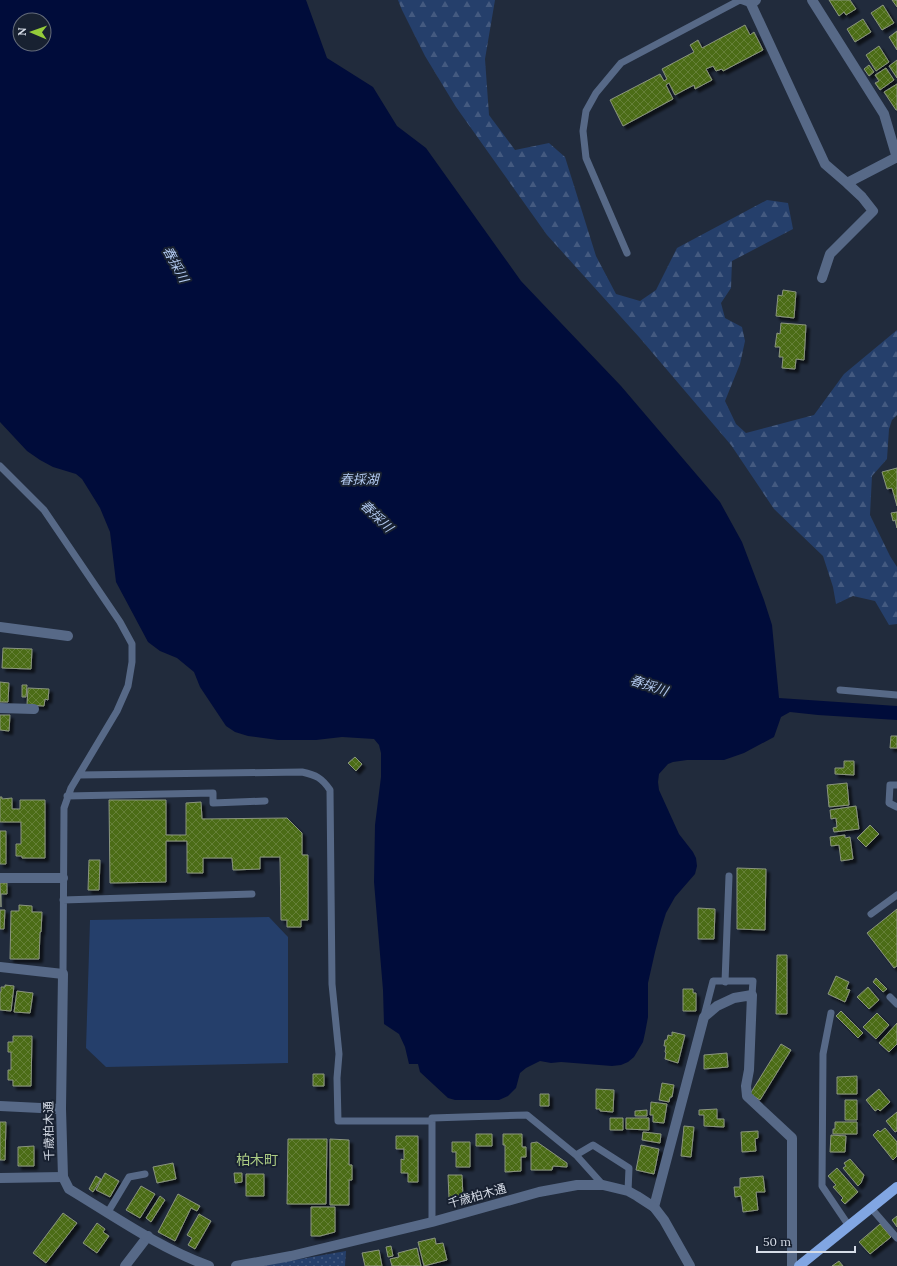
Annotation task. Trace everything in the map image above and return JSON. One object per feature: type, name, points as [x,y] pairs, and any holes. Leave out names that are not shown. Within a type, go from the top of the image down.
[{"type":"main road","points":[[799,1266],[897,1187]]},
{"type":"street","points":[[812,0],[893,130],[897,158],[847,183]]},
{"type":"street","points":[[753,2],[825,164],[862,197],[873,211],[830,254],[822,278]]},
{"type":"street","points":[[0,627],[68,636]]},
{"type":"street","points":[[0,708],[34,709]]},
{"type":"street","points":[[0,878],[63,878]]},
{"type":"street","points":[[0,967],[63,974]]},
{"type":"street","name":"千歳柏木通","points":[[63,974],[61,1109],[63,1177],[70,1189],[148,1236],[188,1258],[208,1266]]},
{"type":"street","points":[[654,1207],[704,1017],[717,1006],[734,998],[752,995],[749,1070],[746,1086],[747,1096],[792,1138],[792,1266]]},
{"type":"street","points":[[0,1106],[61,1109]]},
{"type":"street","points":[[0,1178],[63,1177]]},
{"type":"street","name":"千歳柏木通","points":[[236,1266],[292,1256],[432,1222],[539,1192],[577,1185],[603,1185],[628,1191],[654,1207],[664,1220],[690,1266]]},
{"type":"street","points":[[125,1266],[148,1236]]},
{"type":"lane","points":[[627,253],[586,158],[583,131],[586,111],[596,93],[621,63],[740,0],[753,2]]},
{"type":"lane","points":[[0,466],[44,510],[120,622],[132,644],[132,662],[128,686],[117,711],[79,775],[68,796],[64,808],[63,974]]},
{"type":"lane","points":[[840,690],[897,695]]},
{"type":"lane","points":[[79,775],[302,772],[315,775],[325,782],[330,790],[332,984],[338,1054],[338,1121],[432,1121]]},
{"type":"lane","points":[[897,785],[890,785],[889,803],[897,806]]},
{"type":"lane","points":[[68,796],[213,793],[213,803],[265,801]]},
{"type":"lane","points":[[725,982],[729,876]]},
{"type":"lane","points":[[63,900],[252,894]]},
{"type":"lane","points":[[871,914],[897,895]]},
{"type":"lane","points":[[704,1017],[713,981],[753,981],[752,995]]},
{"type":"lane","points":[[890,997],[897,1004]]},
{"type":"lane","points":[[831,1013],[823,1054],[822,1186],[849,1226]]},
{"type":"lane","points":[[432,1222],[432,1118],[527,1115],[576,1155],[603,1185]]},
{"type":"lane","points":[[576,1155],[593,1145],[629,1168],[628,1191]]},
{"type":"lane","points":[[108,1212],[129,1177],[145,1174]]},
{"type":"lane","points":[[871,1208],[897,1238]]},
{"type":"green space","points":[[398,0],[495,0],[485,59],[489,115],[515,150],[549,143],[565,157],[596,256],[616,294],[640,301],[656,290],[677,248],[767,200],[788,203],[793,229],[732,261],[731,288],[721,303],[725,318],[742,327],[745,341],[740,364],[725,401],[736,424],[746,433],[814,415],[844,374],[897,330],[897,415],[892,420],[889,429],[887,459],[872,476],[870,515],[897,567],[897,624],[889,625],[875,601],[853,596],[836,604],[833,587],[823,556],[774,509],[731,445],[639,337],[547,235],[456,107],[425,56]]},
{"type":"green space","points":[[269,917],[288,937],[288,1063],[106,1067],[86,1048],[90,920]]},
{"type":"green space","points":[[346,1251],[345,1266],[261,1266]]},
{"type":"water","name":"春採湖","points":[[0,0],[306,0],[327,58],[373,87],[397,126],[426,148],[521,281],[621,386],[720,502],[742,542],[772,625],[779,698],[897,706],[897,720],[790,712],[781,717],[774,737],[744,753],[724,760],[687,760],[668,764],[659,774],[659,790],[679,834],[696,858],[697,866],[695,874],[675,897],[666,913],[648,983],[648,1017],[643,1042],[634,1057],[621,1065],[612,1066],[561,1062],[551,1063],[540,1061],[526,1068],[520,1073],[516,1088],[508,1096],[499,1100],[455,1100],[448,1098],[420,1072],[418,1064],[409,1064],[405,1047],[399,1034],[384,1024],[383,990],[374,882],[375,825],[381,777],[381,753],[379,745],[374,739],[342,737],[316,740],[278,740],[248,736],[235,732],[226,726],[200,687],[194,672],[177,658],[160,651],[148,642],[116,582],[110,532],[100,508],[82,479],[76,474],[53,467],[27,451],[0,422]]},
{"type":"building","points":[[829,0],[850,0],[856,9],[846,15],[844,12],[839,16]]},
{"type":"building","points":[[892,0],[897,0],[897,7]]},
{"type":"building","points":[[883,5],[894,23],[882,30],[871,13]]},
{"type":"building","points":[[863,19],[871,32],[855,42],[847,29]]},
{"type":"building","points":[[745,25],[750,35],[754,32],[763,50],[723,71],[722,69],[716,71],[713,66],[706,69],[712,80],[695,89],[694,85],[675,95],[669,83],[666,85],[673,99],[623,126],[610,100],[660,74],[664,81],[667,79],[662,69],[694,52],[690,45],[698,40],[702,48]]},
{"type":"building","points":[[897,31],[897,50],[889,37]]},
{"type":"building","points":[[879,46],[889,62],[876,71],[866,55]]},
{"type":"building","points":[[897,60],[897,78],[889,66]]},
{"type":"building","points":[[869,65],[874,72],[869,76],[864,69]]},
{"type":"building","points":[[886,68],[894,80],[880,90],[875,83],[879,81],[875,75]]},
{"type":"building","points":[[897,84],[897,110],[896,110],[884,92]]},
{"type":"building","points":[[783,290],[796,292],[794,318],[776,316],[778,295],[782,296]]},
{"type":"building","points":[[781,323],[806,325],[804,360],[796,359],[795,369],[782,368],[783,357],[779,357],[780,347],[775,347],[777,333],[780,334]]},
{"type":"building","points":[[897,468],[897,506],[892,488],[887,489],[882,472]]},
{"type":"building","points":[[897,512],[897,528],[891,513]]},
{"type":"building","points":[[3,648],[32,649],[31,669],[2,668]]},
{"type":"building","points":[[0,682],[9,683],[8,702],[0,702]]},
{"type":"building","points":[[22,685],[27,685],[26,697],[22,697]]},
{"type":"building","points":[[28,688],[49,689],[48,700],[45,699],[44,706],[27,705]]},
{"type":"building","points":[[0,715],[10,715],[9,731],[0,730]]},
{"type":"building","points":[[891,736],[897,736],[897,748],[890,748]]},
{"type":"building","points":[[355,757],[362,764],[356,771],[348,763]]},
{"type":"building","points":[[844,761],[854,761],[854,775],[835,774],[835,768],[844,768]]},
{"type":"building","points":[[847,783],[849,805],[829,807],[827,785]]},
{"type":"building","points":[[0,797],[2,797],[2,799],[12,798],[12,809],[20,809],[20,800],[45,800],[45,858],[22,858],[22,856],[16,856],[16,844],[21,844],[21,822],[0,822]]},
{"type":"building","points":[[109,800],[166,800],[166,835],[186,835],[186,803],[201,802],[202,819],[287,818],[302,833],[302,855],[308,855],[308,920],[301,920],[301,927],[287,927],[287,920],[281,920],[280,857],[260,857],[260,869],[233,870],[232,858],[203,858],[203,873],[187,873],[187,841],[166,841],[166,882],[110,883]]},
{"type":"building","points":[[856,806],[859,829],[834,832],[833,828],[837,827],[836,818],[831,819],[830,810]]},
{"type":"building","points":[[870,825],[879,834],[866,847],[857,838]]},
{"type":"building","points":[[0,831],[6,831],[6,864],[0,864]]},
{"type":"building","points":[[845,835],[845,838],[850,837],[853,859],[841,861],[839,845],[831,846],[830,837]]},
{"type":"building","points":[[89,860],[100,860],[99,890],[88,890]]},
{"type":"building","points":[[737,868],[766,869],[765,930],[737,929]]},
{"type":"building","points":[[0,883],[7,883],[7,894],[1,894],[1,907]]},
{"type":"building","points":[[19,905],[32,906],[32,912],[42,912],[39,959],[10,959],[11,911],[19,911]]},
{"type":"building","points":[[698,908],[715,909],[714,939],[698,939]]},
{"type":"building","points":[[897,909],[897,966],[894,968],[867,933]]},
{"type":"building","points":[[0,910],[5,910],[4,929],[0,929]]},
{"type":"building","points":[[777,955],[787,955],[787,1014],[776,1014]]},
{"type":"building","points":[[836,976],[849,982],[846,989],[850,990],[845,1002],[828,994]]},
{"type":"building","points":[[876,978],[887,989],[883,992],[873,982]]},
{"type":"building","points":[[5,985],[14,986],[11,1011],[0,1010],[1,987],[5,987]]},
{"type":"building","points":[[868,987],[879,1000],[869,1009],[857,997]]},
{"type":"building","points":[[683,989],[693,989],[693,993],[696,993],[696,1011],[683,1011]]},
{"type":"building","points":[[17,991],[33,993],[30,1013],[14,1012]]},
{"type":"building","points":[[841,1011],[863,1033],[858,1038],[836,1016]]},
{"type":"building","points":[[877,1013],[889,1025],[876,1039],[863,1027]]},
{"type":"building","points":[[897,1023],[897,1044],[889,1052],[879,1043]]},
{"type":"building","points":[[672,1032],[685,1035],[678,1063],[665,1059],[665,1040],[667,1040],[668,1035],[672,1036]]},
{"type":"building","points":[[13,1036],[32,1036],[31,1086],[13,1086],[13,1080],[8,1080],[8,1070],[11,1070],[11,1052],[8,1052],[8,1042],[13,1042]]},
{"type":"building","points":[[781,1044],[791,1050],[760,1100],[750,1094]]},
{"type":"building","points":[[727,1053],[728,1067],[704,1069],[704,1055]]},
{"type":"building","points":[[313,1074],[324,1074],[324,1086],[313,1086]]},
{"type":"building","points":[[857,1076],[857,1094],[837,1094],[837,1077]]},
{"type":"building","points":[[662,1083],[674,1085],[672,1097],[670,1097],[669,1102],[659,1100]]},
{"type":"building","points":[[596,1089],[614,1090],[613,1112],[600,1111],[600,1109],[596,1109]]},
{"type":"building","points":[[879,1089],[890,1102],[880,1111],[878,1109],[875,1111],[866,1100]]},
{"type":"building","points":[[540,1094],[549,1094],[549,1106],[540,1106]]},
{"type":"building","points":[[845,1100],[857,1100],[857,1120],[845,1120]]},
{"type":"building","points":[[651,1102],[667,1104],[664,1123],[653,1122],[653,1115],[650,1115]]},
{"type":"building","points":[[717,1109],[717,1119],[724,1119],[724,1127],[704,1126],[704,1115],[699,1115],[699,1110]]},
{"type":"building","points":[[647,1110],[647,1116],[635,1116],[635,1111]]},
{"type":"building","points":[[897,1112],[897,1131],[895,1132],[886,1121]]},
{"type":"building","points":[[610,1118],[623,1118],[623,1130],[610,1130]]},
{"type":"building","points":[[626,1118],[649,1118],[649,1130],[626,1129]]},
{"type":"building","points":[[0,1122],[6,1122],[5,1160],[0,1160]]},
{"type":"building","points":[[835,1122],[857,1122],[857,1134],[833,1134]]},
{"type":"building","points":[[684,1126],[694,1127],[691,1157],[681,1156]]},
{"type":"building","points":[[885,1128],[897,1142],[897,1156],[893,1160],[873,1135],[878,1130],[880,1132]]},
{"type":"building","points":[[758,1131],[758,1138],[755,1139],[756,1151],[742,1152],[741,1132]]},
{"type":"building","points":[[643,1132],[661,1134],[660,1143],[642,1140]]},
{"type":"building","points":[[476,1134],[492,1134],[492,1146],[476,1146]]},
{"type":"building","points":[[503,1134],[522,1134],[522,1147],[526,1147],[526,1157],[521,1157],[521,1171],[505,1172],[505,1145],[503,1145]]},
{"type":"building","points":[[831,1135],[846,1136],[845,1152],[830,1152]]},
{"type":"building","points":[[396,1136],[418,1136],[418,1182],[408,1182],[408,1173],[401,1173],[401,1159],[404,1160],[404,1149],[396,1149]]},
{"type":"building","points":[[288,1139],[327,1139],[326,1204],[287,1204]]},
{"type":"building","points":[[330,1139],[349,1140],[349,1165],[352,1165],[352,1180],[349,1180],[349,1205],[330,1205]]},
{"type":"building","points":[[452,1142],[470,1142],[470,1167],[456,1167],[456,1152],[452,1152]]},
{"type":"building","points":[[537,1142],[567,1163],[567,1167],[553,1166],[552,1170],[531,1170],[531,1143]]},
{"type":"building","points":[[641,1145],[659,1149],[654,1174],[636,1170]]},
{"type":"building","points":[[34,1146],[34,1166],[18,1166],[18,1147]]},
{"type":"building","points":[[850,1159],[864,1175],[858,1186],[843,1168],[846,1166],[844,1163]]},
{"type":"building","points":[[173,1163],[176,1179],[157,1183],[153,1167]]},
{"type":"building","points":[[837,1168],[858,1192],[845,1204],[841,1200],[843,1198],[833,1187],[836,1185],[828,1176]]},
{"type":"building","points":[[105,1173],[119,1181],[110,1197],[96,1190]]},
{"type":"building","points":[[234,1173],[242,1173],[242,1182],[235,1183]]},
{"type":"building","points":[[246,1174],[264,1174],[264,1196],[246,1196]]},
{"type":"building","points":[[448,1175],[462,1175],[463,1198],[449,1198]]},
{"type":"building","points":[[96,1176],[101,1179],[93,1192],[89,1189]]},
{"type":"building","points":[[763,1176],[765,1192],[756,1192],[758,1210],[743,1212],[741,1196],[735,1197],[734,1187],[740,1187],[740,1178]]},
{"type":"building","points":[[141,1186],[155,1194],[140,1218],[126,1210]]},
{"type":"building","points":[[178,1194],[200,1206],[197,1211],[191,1208],[175,1241],[158,1232]]},
{"type":"building","points":[[160,1196],[165,1200],[151,1222],[146,1218]]},
{"type":"building","points":[[311,1207],[335,1207],[335,1232],[320,1236],[311,1236]]},
{"type":"building","points":[[63,1213],[77,1223],[46,1263],[33,1253]]},
{"type":"building","points":[[199,1214],[211,1221],[195,1249],[188,1245],[192,1238],[187,1235]]},
{"type":"building","points":[[897,1216],[897,1227],[892,1220]]},
{"type":"building","points":[[97,1223],[105,1229],[103,1232],[109,1236],[97,1253],[83,1243]]},
{"type":"building","points":[[880,1224],[891,1237],[870,1254],[859,1242]]},
{"type":"building","points":[[435,1238],[436,1244],[443,1243],[447,1260],[424,1266],[418,1242]]},
{"type":"building","points":[[391,1246],[393,1256],[388,1257],[386,1247]]},
{"type":"building","points":[[417,1248],[421,1266],[392,1266],[390,1259],[399,1257],[398,1253]]},
{"type":"building","points":[[379,1250],[382,1266],[365,1266],[362,1253]]},
{"type":"building","points":[[839,1261],[843,1266],[832,1266]]},
{"type":"district","name":"柏木町","points":[[257,1160]]},
{"type":"water label","name":"春採川","points":[[176,264]]},
{"type":"water label","name":"春採川","points":[[377,516]]},
{"type":"water label","name":"春採川","points":[[649,685]]}]
